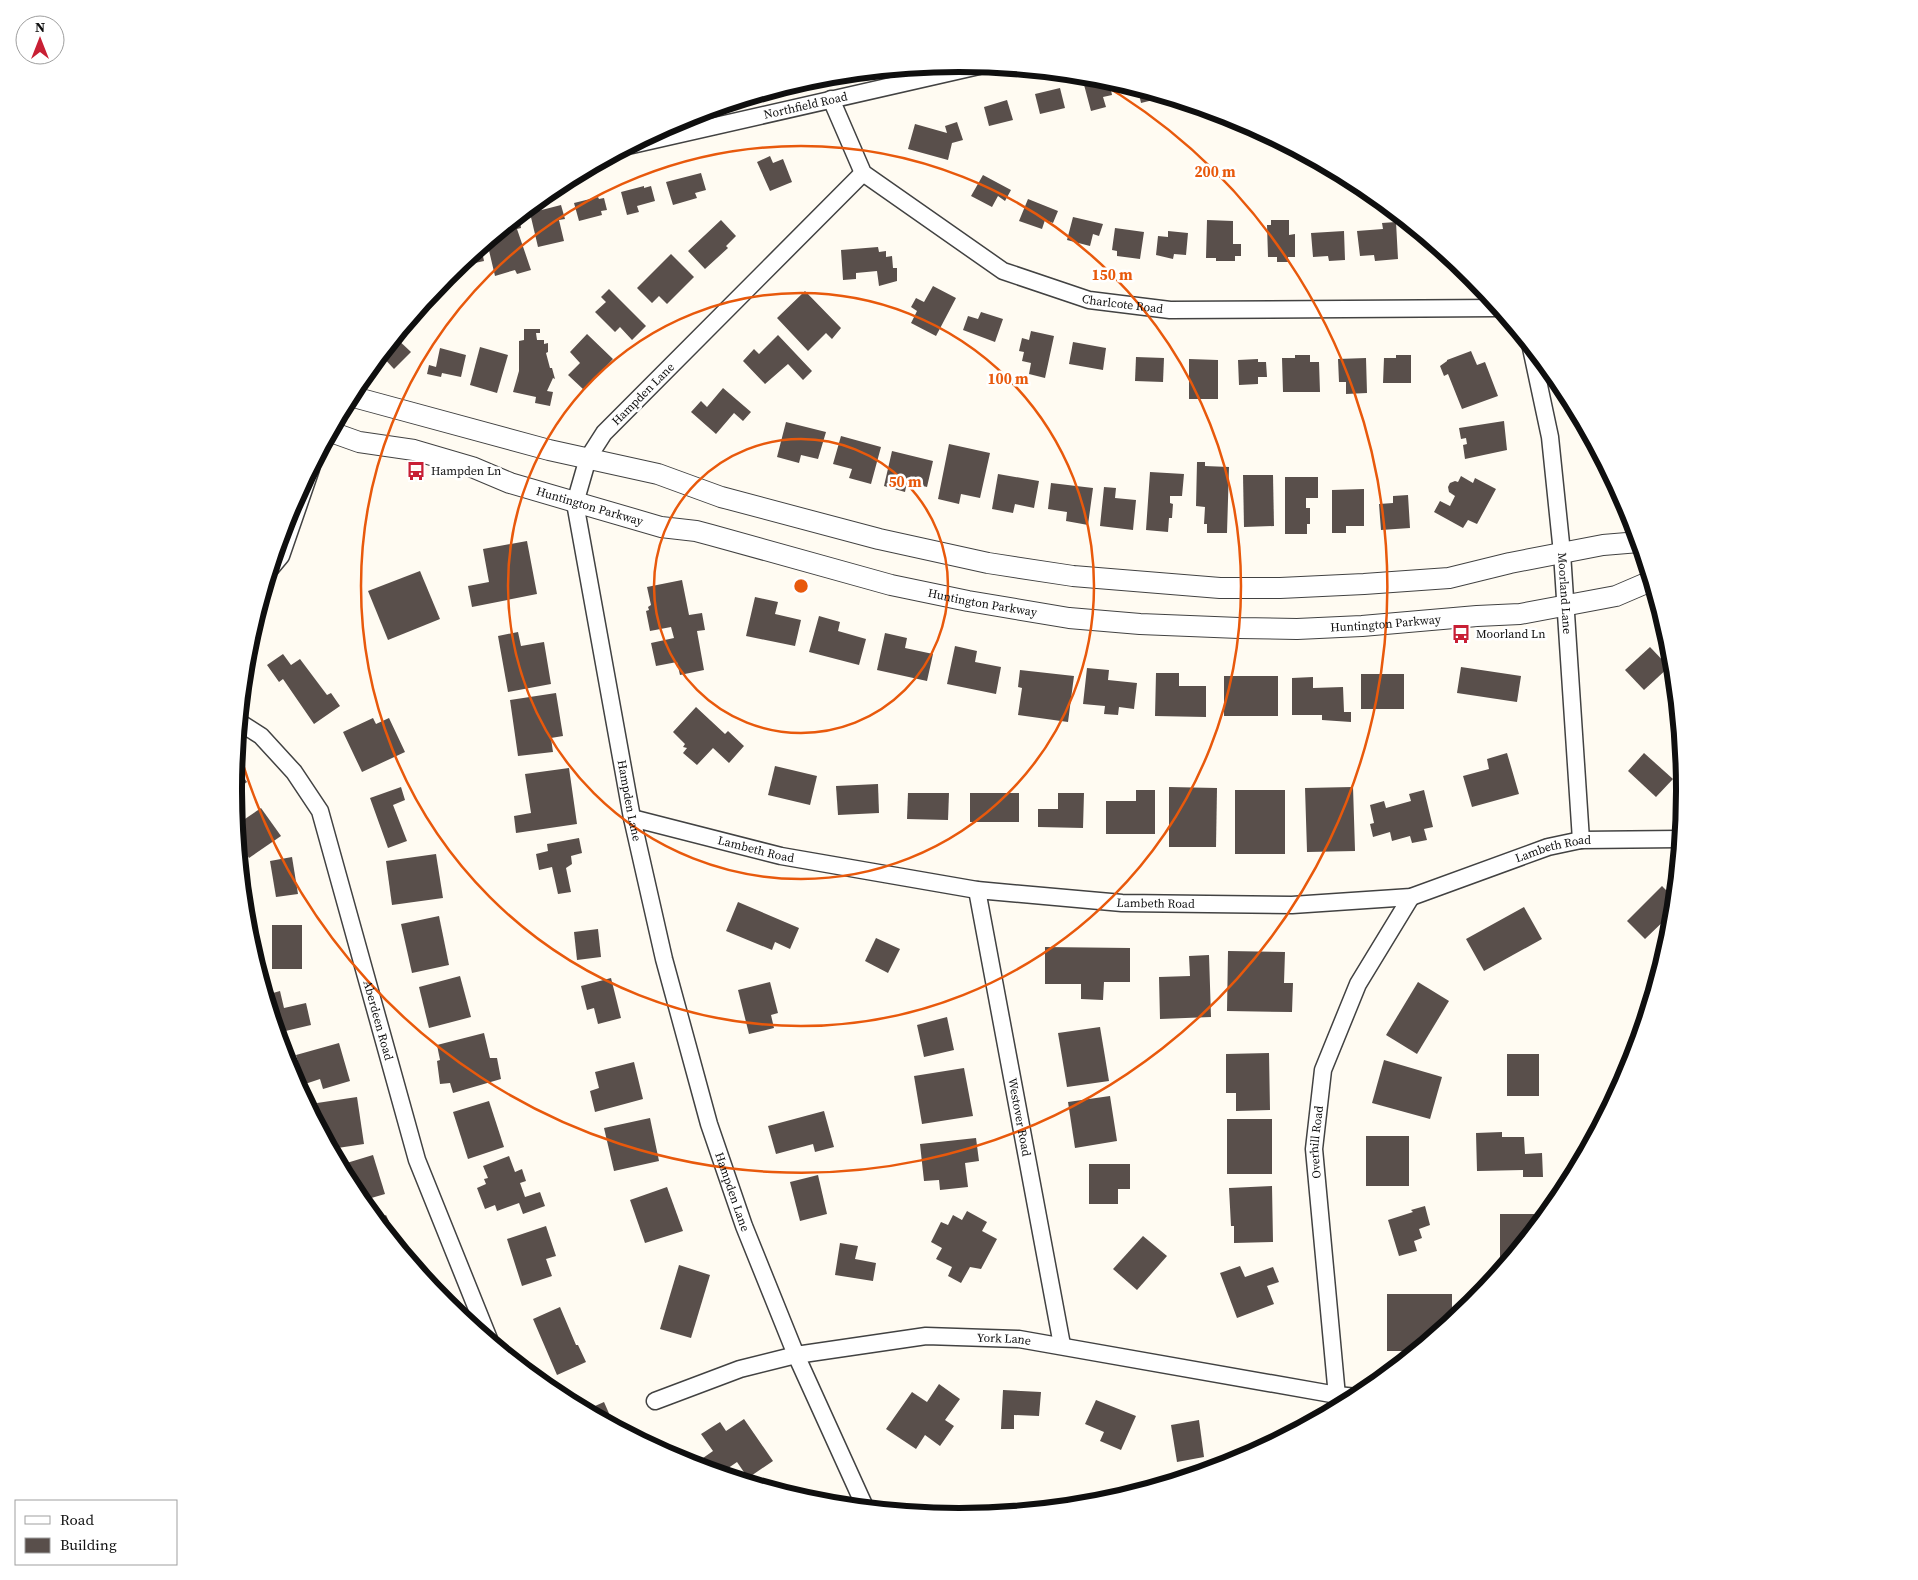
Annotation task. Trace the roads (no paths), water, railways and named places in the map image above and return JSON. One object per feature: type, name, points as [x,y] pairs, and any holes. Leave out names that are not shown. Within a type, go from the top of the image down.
[{"type":"street","name":"Northfield Road","points":[[657,139],[950,72]]},
{"type":"street","points":[[831,99],[862,173]]},
{"type":"street","name":"Charlcote Road","points":[[862,173],[1004,271],[1089,300],[1170,310],[1490,308]]},
{"type":"street","name":"Hampden Lane","points":[[862,173],[604,433],[588,458],[575,503],[632,818],[664,959],[709,1124],[744,1226],[796,1355],[862,1501]]},
{"type":"street","name":"Moorland Lane","points":[[1534,361],[1550,436],[1562,553],[1567,605],[1581,840]]},
{"type":"street","points":[[358,398],[549,450],[658,474],[720,497],[879,539],[988,564],[1073,576],[1220,588],[1280,588],[1364,584],[1449,578],[1475,573],[1510,562],[1603,545],[1632,543]]},
{"type":"street","name":"Huntington Parkway","points":[[336,434],[359,442],[414,450],[472,467],[510,483],[575,503],[661,527],[711,534],[892,585],[968,601],[1070,618],[1160,625],[1297,629],[1362,626],[1520,614],[1616,596],[1646,583]]},
{"type":"street","name":"Aberdeen Road","points":[[245,725],[261,736],[294,772],[320,812],[416,1160],[484,1327]]},
{"type":"street","name":"Lambeth Road","points":[[632,818],[781,856],[976,890],[1122,903],[1292,904],[1411,897],[1548,847],[1581,840],[1675,839]]},
{"type":"street","name":"Westover Road","points":[[976,890],[1062,1345]]},
{"type":"street","name":"Overhill Road","points":[[1338,1399],[1314,1149],[1323,1070],[1358,984],[1411,897]]},
{"type":"street","name":"York Lane","points":[[655,1401],[740,1369],[796,1355],[926,1336],[1019,1339],[1062,1345],[1336,1400]]},
{"type":"place","name":"Hampden Ln","points":[[416,471]]},
{"type":"place","name":"Moorland Ln","points":[[1461,634]]}]
